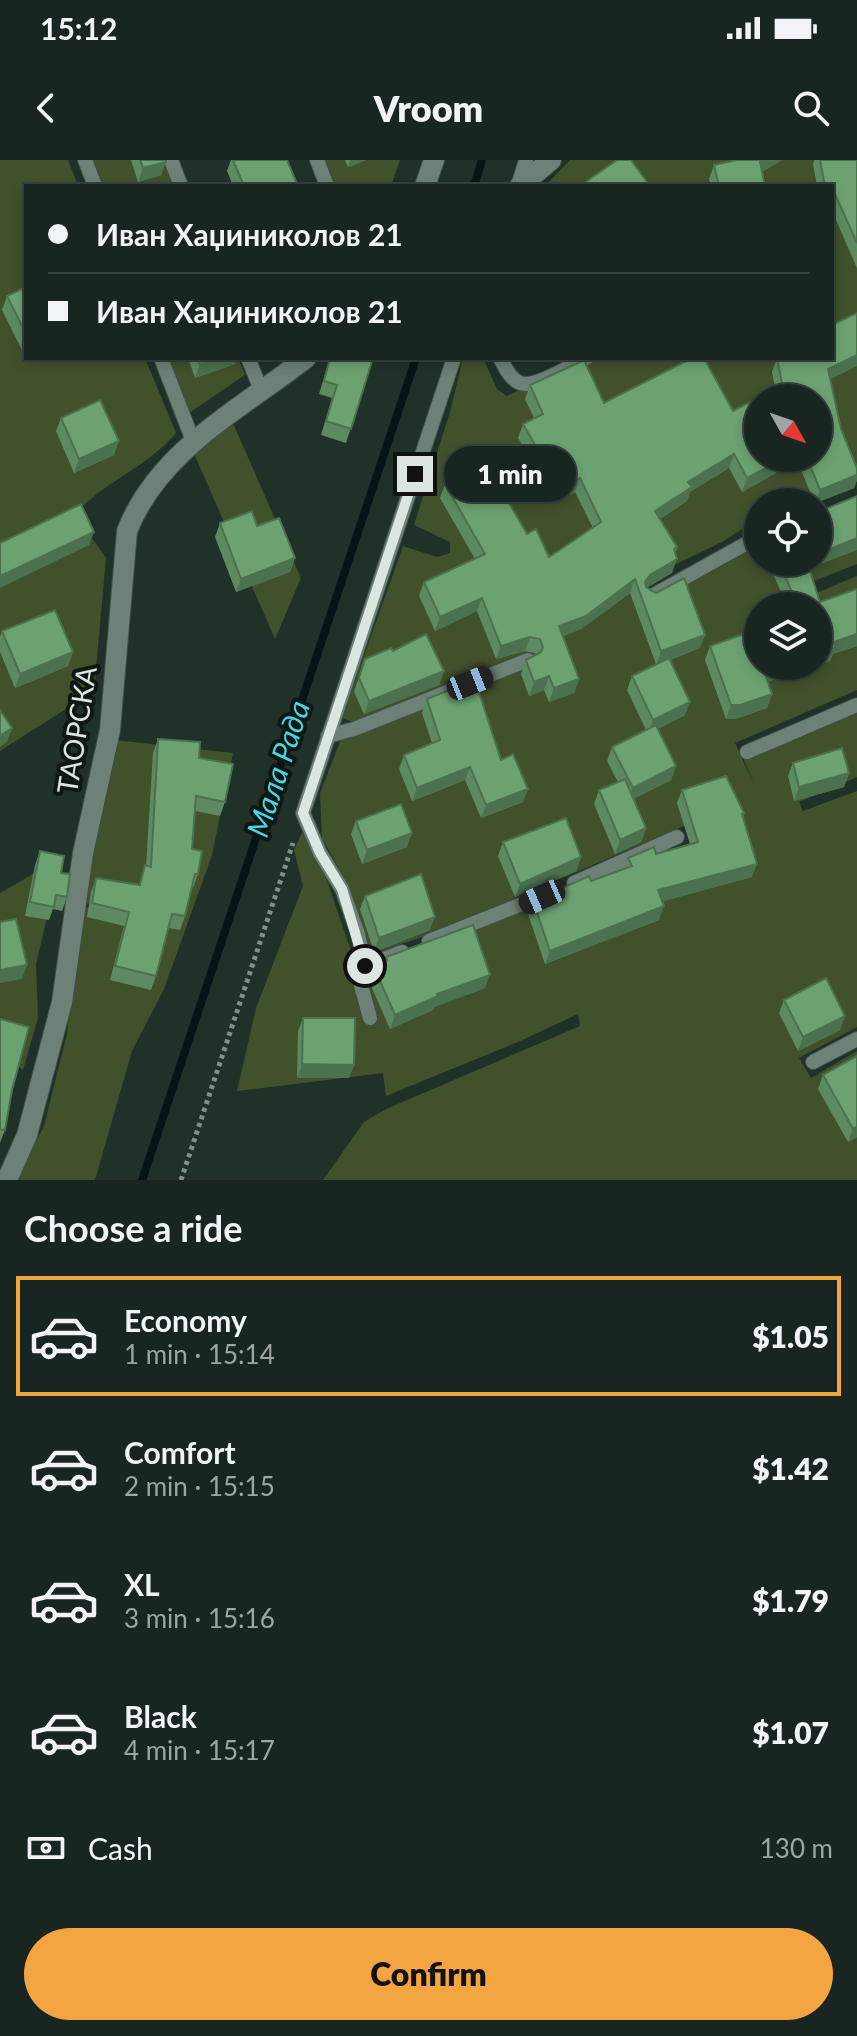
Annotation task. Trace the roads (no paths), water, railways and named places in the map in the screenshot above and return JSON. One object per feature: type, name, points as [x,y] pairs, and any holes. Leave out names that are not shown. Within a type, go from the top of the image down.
[{"type":"street","points":[[426,184],[434,160]]},
{"type":"street","points":[[521,184],[551,160]]},
{"type":"street","name":"ТАОРСКА","points":[[7,1180],[27,1135],[62,1002],[83,853],[110,730],[127,531],[135,511],[159,474],[193,441],[303,360]]},
{"type":"lane","points":[[85,160],[94,184]]},
{"type":"lane","points":[[171,160],[180,184]]},
{"type":"lane","points":[[317,160],[326,184]]},
{"type":"lane","points":[[520,184],[526,160]]},
{"type":"lane","points":[[162,360],[193,441]]},
{"type":"lane","points":[[249,360],[262,392]]},
{"type":"lane","points":[[370,1018],[361,985],[365,966],[342,889],[320,853],[303,813],[453,360]]},
{"type":"lane","points":[[501,360],[510,376],[519,383],[532,385],[582,360]]},
{"type":"lane","points":[[650,597],[744,545]]},
{"type":"lane","points":[[328,736],[354,729],[528,660]]},
{"type":"lane","points":[[747,752],[857,705]]},
{"type":"lane","points":[[365,966],[515,909],[677,837]]},
{"type":"lane","points":[[813,1062],[857,1039]]},
{"type":"waterway","name":"Мала Рада","points":[[475,184],[482,160]]},
{"type":"waterway","name":"Мала Рада","points":[[142,1180],[415,360]]}]
